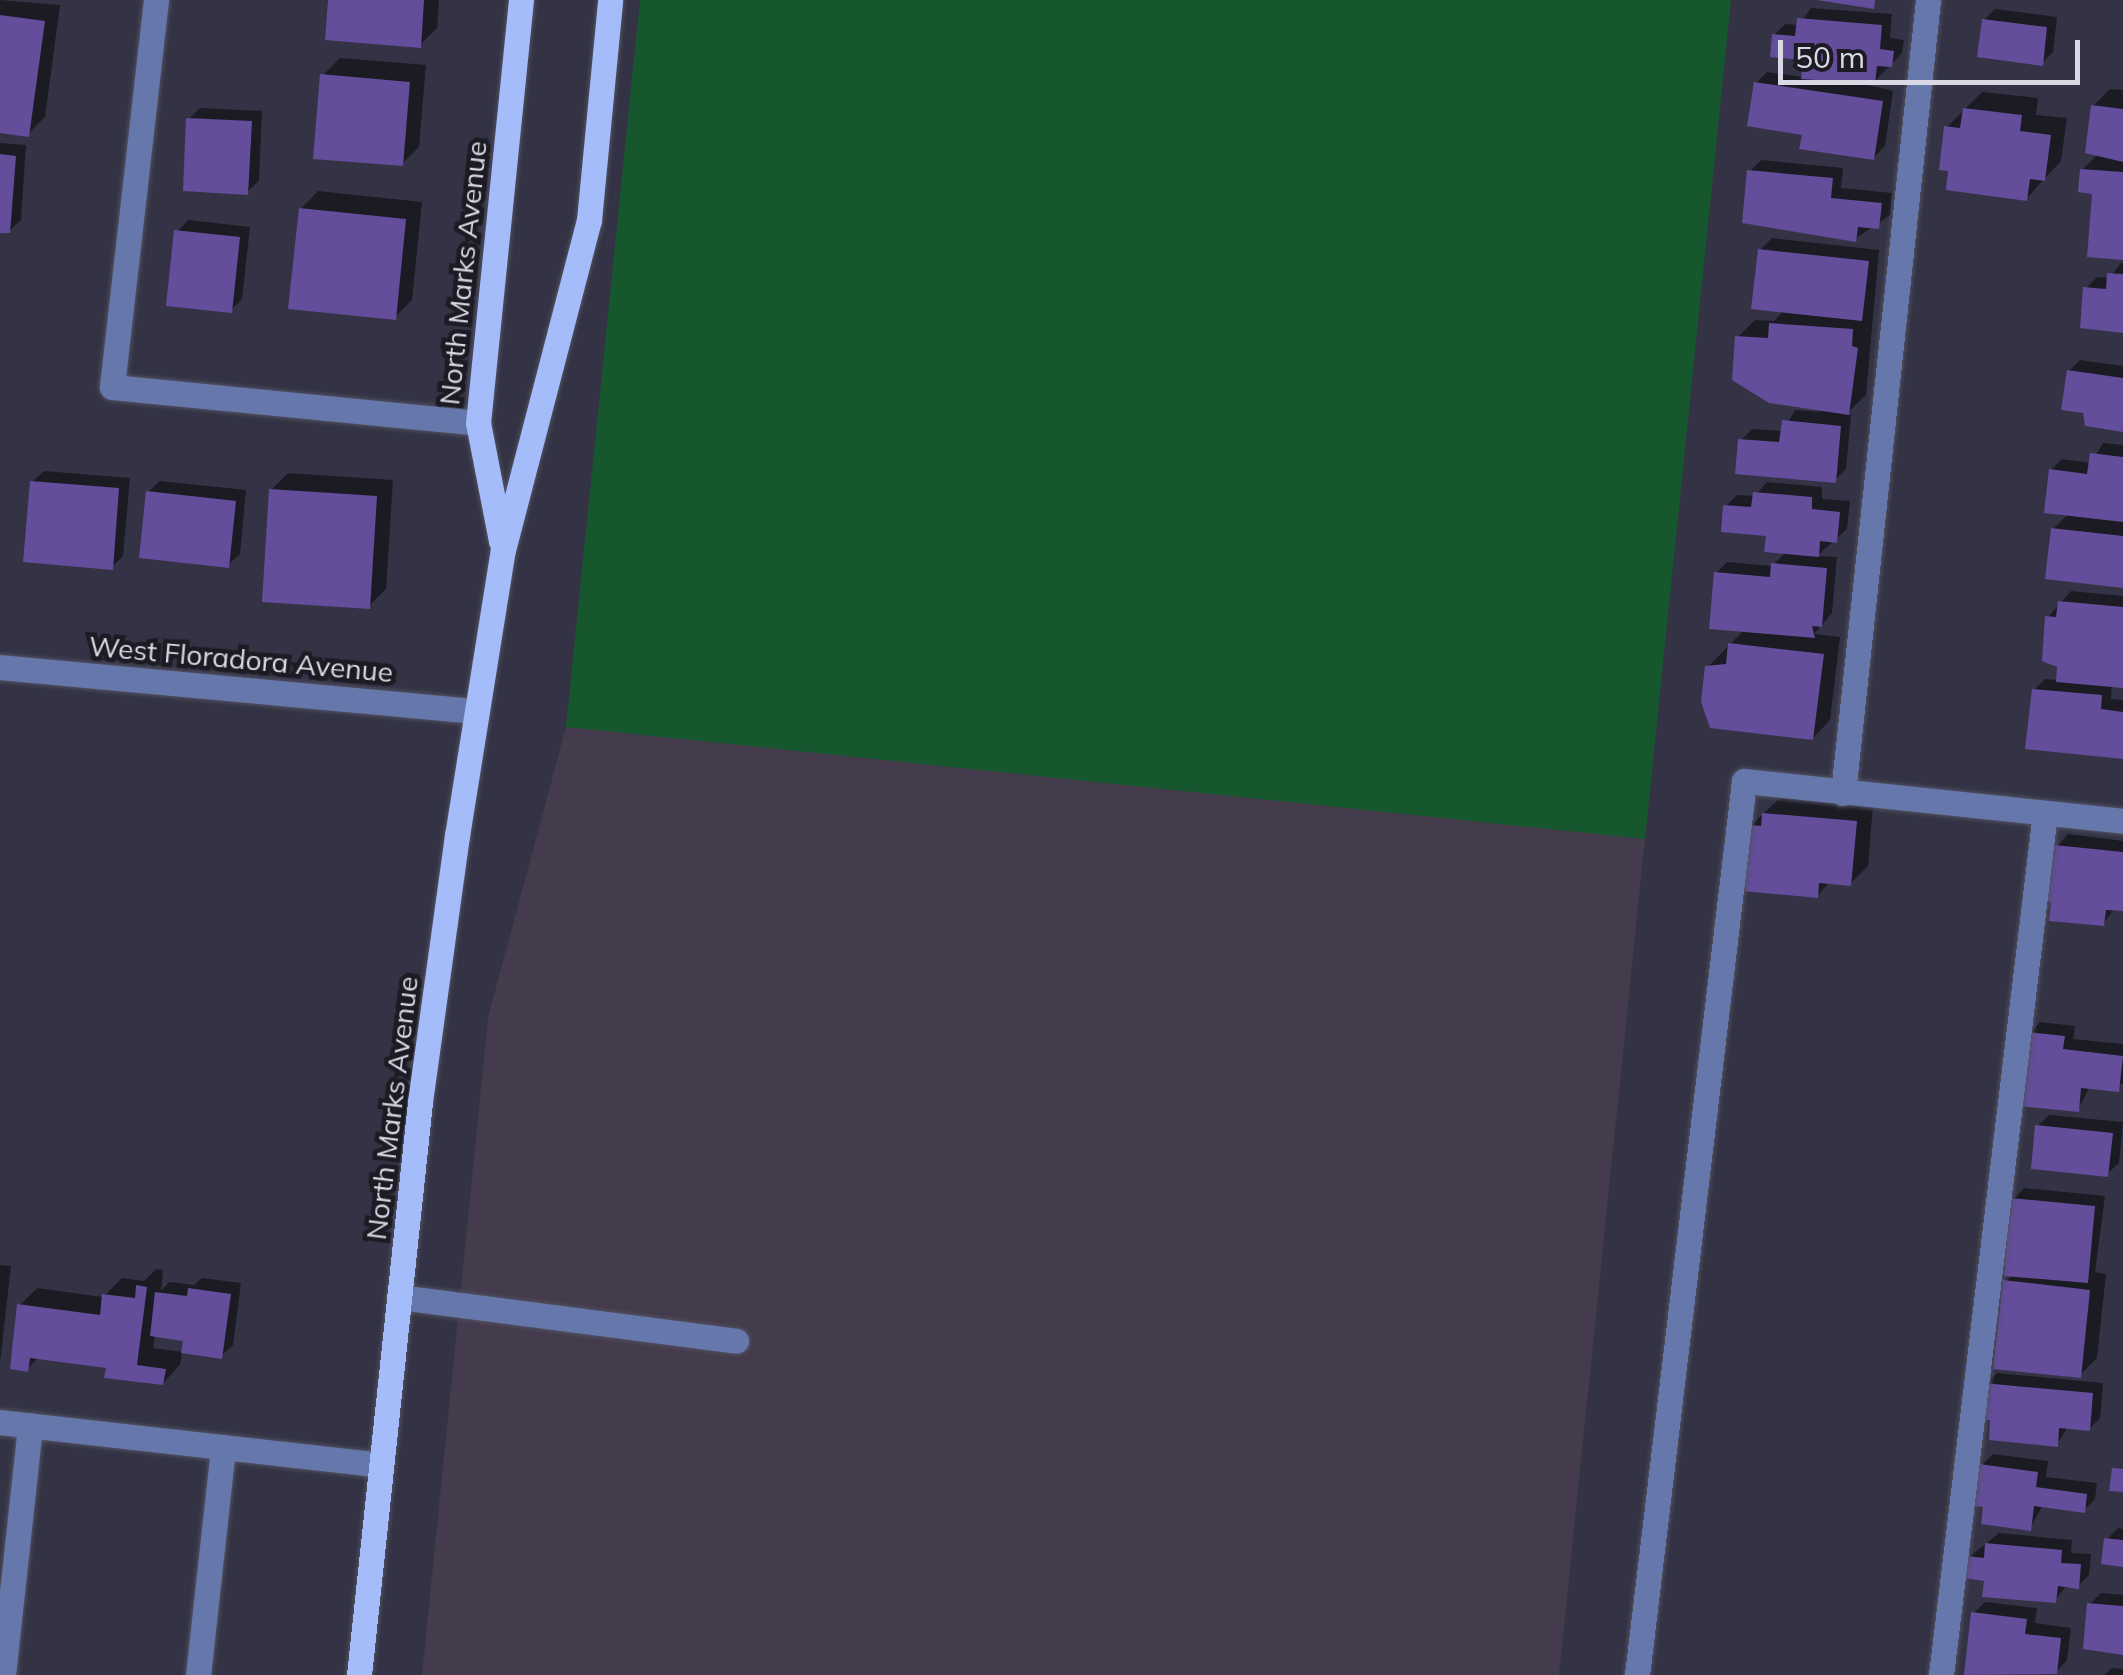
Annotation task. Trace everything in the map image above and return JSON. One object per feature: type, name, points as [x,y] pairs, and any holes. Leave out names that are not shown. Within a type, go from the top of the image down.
[{"type":"main road","name":"North Marks Avenue","points":[[503,550],[478,422],[521,0]]},
{"type":"main road","name":"North Marks Avenue","points":[[358,1675],[399,1297],[477,711],[503,550],[588,220],[610,0]]},
{"type":"street","points":[[156,0],[112,387],[478,422]]},
{"type":"street","points":[[1843,793],[1928,0]]},
{"type":"street","name":"West Floradora Avenue","points":[[0,667],[477,711]]},
{"type":"street","points":[[1637,1675],[1744,781],[2123,822]]},
{"type":"street","points":[[1941,1675],[2045,813]]},
{"type":"street","points":[[399,1297],[736,1340]]},
{"type":"street","points":[[0,1422],[381,1465]]},
{"type":"street","points":[[3,1675],[30,1425]]},
{"type":"street","points":[[198,1675],[223,1447]]},
{"type":"shaded area","points":[[566,727],[1645,839],[1559,1675],[422,1675],[488,1017]]},
{"type":"green space","points":[[640,0],[1731,0],[1645,839],[566,727]]},
{"type":"building","points":[[328,0],[424,0],[421,48],[325,40]]},
{"type":"building","points":[[1817,0],[1875,0],[1874,9]]},
{"type":"building","points":[[0,15],[45,21],[29,137],[0,133]]},
{"type":"building","points":[[1797,18],[1882,25],[1880,49],[1894,51],[1892,67],[1877,66],[1875,84],[1801,79],[1803,60],[1770,57],[1772,34],[1795,36]]},
{"type":"building","points":[[1982,19],[2047,27],[2043,66],[1977,57]]},
{"type":"building","points":[[320,74],[410,82],[403,166],[313,159]]},
{"type":"building","points":[[1754,82],[1883,101],[1874,160],[1799,149],[1802,135],[1747,126]]},
{"type":"building","points":[[2091,105],[2123,109],[2123,162],[2085,153]]},
{"type":"building","points":[[1963,108],[2022,115],[2020,131],[2051,135],[2045,181],[2030,179],[2027,201],[1946,190],[1948,171],[1939,170],[1944,126],[1960,128]]},
{"type":"building","points":[[186,118],[252,121],[248,195],[183,191]]},
{"type":"building","points":[[0,154],[16,156],[10,233],[0,233]]},
{"type":"building","points":[[2080,169],[2123,172],[2123,260],[2087,257],[2092,194],[2078,192]]},
{"type":"building","points":[[1747,170],[1833,178],[1831,198],[1882,203],[1879,229],[1858,227],[1856,242],[1742,223]]},
{"type":"building","points":[[299,208],[406,219],[396,320],[288,309]]},
{"type":"building","points":[[174,230],[240,237],[232,313],[166,306]]},
{"type":"building","points":[[1758,249],[1869,261],[1862,321],[1751,309]]},
{"type":"building","points":[[2107,273],[2123,274],[2123,333],[2080,328],[2083,287],[2106,289]]},
{"type":"building","points":[[1769,323],[1853,329],[1852,346],[1858,348],[1849,415],[1769,403],[1732,380],[1735,336],[1768,338]]},
{"type":"building","points":[[2067,370],[2123,378],[2123,432],[2085,426],[2083,413],[2061,410]]},
{"type":"building","points":[[1782,420],[1841,426],[1836,483],[1735,474],[1738,439],[1779,442]]},
{"type":"building","points":[[2090,453],[2123,457],[2123,522],[2044,513],[2049,469],[2087,474]]},
{"type":"building","points":[[30,481],[119,488],[113,570],[23,562]]},
{"type":"building","points":[[269,489],[377,496],[370,609],[262,602]]},
{"type":"building","points":[[146,491],[236,501],[229,568],[139,558]]},
{"type":"building","points":[[1753,492],[1812,497],[1812,509],[1840,512],[1837,543],[1820,541],[1819,557],[1764,552],[1766,536],[1721,532],[1723,505],[1751,507]]},
{"type":"building","points":[[2051,528],[2123,536],[2123,588],[2045,579]]},
{"type":"building","points":[[1771,563],[1827,568],[1822,627],[1812,626],[1815,638],[1709,629],[1714,572],[1770,577]]},
{"type":"building","points":[[2058,601],[2123,607],[2123,688],[2056,682],[2057,667],[2042,661],[2045,616],[2056,617]]},
{"type":"building","points":[[1728,643],[1824,654],[1813,740],[1710,728],[1701,702],[1705,666],[1726,664]]},
{"type":"building","points":[[2032,689],[2102,695],[2101,709],[2123,712],[2123,759],[2025,749]]},
{"type":"building","points":[[1762,813],[1857,821],[1851,886],[1819,883],[1818,898],[1742,891],[1748,825],[1761,826]]},
{"type":"building","points":[[2054,845],[2123,852],[2123,911],[2106,910],[2104,926],[2049,921],[2051,902],[2038,900],[2043,859],[2053,860]]},
{"type":"building","points":[[2027,1032],[2065,1036],[2063,1049],[2123,1056],[2119,1092],[2081,1088],[2079,1112],[2019,1106]]},
{"type":"building","points":[[2035,1125],[2113,1133],[2108,1177],[2031,1169]]},
{"type":"building","points":[[2010,1198],[2095,1206],[2088,1283],[2004,1276]]},
{"type":"building","points":[[2003,1280],[2090,1290],[2081,1378],[1993,1369]]},
{"type":"building","points":[[136,1285],[147,1287],[137,1365],[166,1369],[163,1385],[104,1378],[106,1368],[30,1358],[28,1372],[10,1369],[17,1304],[100,1315],[102,1294],[135,1298]]},
{"type":"building","points":[[188,1288],[231,1294],[222,1359],[181,1353],[183,1341],[150,1336],[155,1292],[187,1296]]},
{"type":"building","points":[[1983,1383],[2093,1393],[2090,1431],[2059,1428],[2058,1447],[1989,1440],[1990,1420],[1980,1420]]},
{"type":"building","points":[[1979,1464],[2038,1472],[2036,1487],[2087,1494],[2085,1513],[2034,1506],[2031,1531],[1981,1524],[1983,1507],[1974,1506]]},
{"type":"building","points":[[2112,1468],[2123,1469],[2123,1492],[2109,1491]]},
{"type":"building","points":[[2104,1538],[2123,1540],[2123,1567],[2101,1564]]},
{"type":"building","points":[[1985,1543],[2062,1550],[2061,1563],[2081,1564],[2079,1589],[2058,1586],[2056,1603],[1982,1597],[1984,1581],[1964,1578],[1966,1556],[1984,1558]]},
{"type":"building","points":[[2087,1603],[2123,1606],[2123,1655],[2083,1649]]},
{"type":"building","points":[[1971,1612],[2027,1619],[2025,1634],[2061,1638],[2057,1674],[1964,1675]]}]
